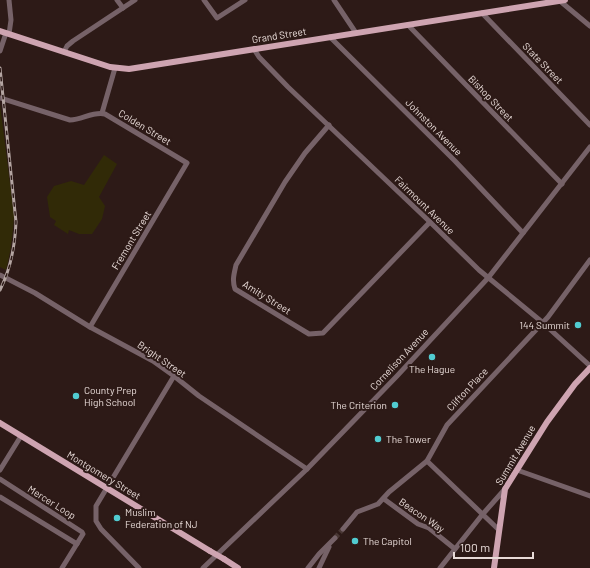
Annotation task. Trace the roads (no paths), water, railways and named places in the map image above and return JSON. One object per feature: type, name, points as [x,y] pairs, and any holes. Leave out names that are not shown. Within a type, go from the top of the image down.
[{"type":"main road","name":"Grand Street","points":[[5,32],[115,68],[135,68],[563,0]]},
{"type":"main road","name":"Summit Avenue","points":[[494,568],[505,489],[547,422],[575,384],[590,367]]},
{"type":"main road","name":"Montgomery Street","points":[[0,423],[238,568]]},
{"type":"street","points":[[0,51],[5,32],[11,20],[9,0]]},
{"type":"street","points":[[117,0],[123,8]]},
{"type":"street","points":[[64,52],[67,46],[73,41],[134,0]]},
{"type":"street","points":[[204,0],[217,18],[245,0]]},
{"type":"street","points":[[334,0],[356,33]]},
{"type":"street","points":[[563,0],[590,26]]},
{"type":"street","name":"State Street","points":[[482,13],[590,125]]},
{"type":"street","name":"Bishop Street","points":[[408,25],[562,184]]},
{"type":"street","name":"Johnston Avenue","points":[[330,37],[455,161],[523,233]]},
{"type":"street","name":"Fairmount Avenue","points":[[254,49],[259,57],[488,278],[542,322],[590,367]]},
{"type":"street","points":[[0,98],[70,120],[102,113],[115,68]]},
{"type":"street","name":"Colden Street","points":[[102,113],[108,115],[187,163]]},
{"type":"street","name":"Amity Street","points":[[329,125],[308,148],[285,182],[236,265],[233,277],[235,289],[309,334],[323,333],[430,222]]},
{"type":"street","name":"Cornelison Avenue","points":[[203,568],[306,469],[397,376],[488,278],[590,147]]},
{"type":"street","name":"Fremont Street","points":[[90,327],[187,163]]},
{"type":"street","name":"Clifton Place","points":[[428,461],[447,424],[548,317],[590,260]]},
{"type":"street","name":"Bright Street","points":[[0,275],[35,293],[90,327],[143,355],[174,376],[199,396],[306,469]]},
{"type":"street","points":[[139,568],[101,529],[96,521],[96,506],[174,376]]},
{"type":"street","points":[[0,470],[21,436]]},
{"type":"street","points":[[428,461],[499,530]]},
{"type":"street","name":"Beacon Way","points":[[343,529],[357,512],[378,504],[389,492],[428,461]]},
{"type":"street","points":[[517,470],[590,496]]},
{"type":"street","name":"Mercer Loop","points":[[0,480],[82,532],[83,534],[62,568]]},
{"type":"street","points":[[440,568],[453,547],[505,489]]},
{"type":"street","points":[[0,497],[77,544]]},
{"type":"street","name":"Beacon Way","points":[[384,499],[418,524],[429,528],[453,547]]},
{"type":"street","points":[[308,568],[335,538]]},
{"type":"street","points":[[318,568],[330,544]]},
{"type":"tunnel","points":[[335,538],[343,529]]},
{"type":"railway","points":[[0,68],[16,222],[12,257],[0,290]]},
{"type":"place","name":"144 Summit","points":[[578,325]]},
{"type":"place","name":"The Hague","points":[[432,357]]},
{"type":"place","name":"County Prep High School","points":[[76,396]]},
{"type":"place","name":"The Criterion","points":[[395,405]]},
{"type":"place","name":"The Tower","points":[[378,439]]},
{"type":"place","name":"Muslim Federation of NJ","points":[[117,518]]},
{"type":"place","name":"The Capitol","points":[[355,541]]}]
